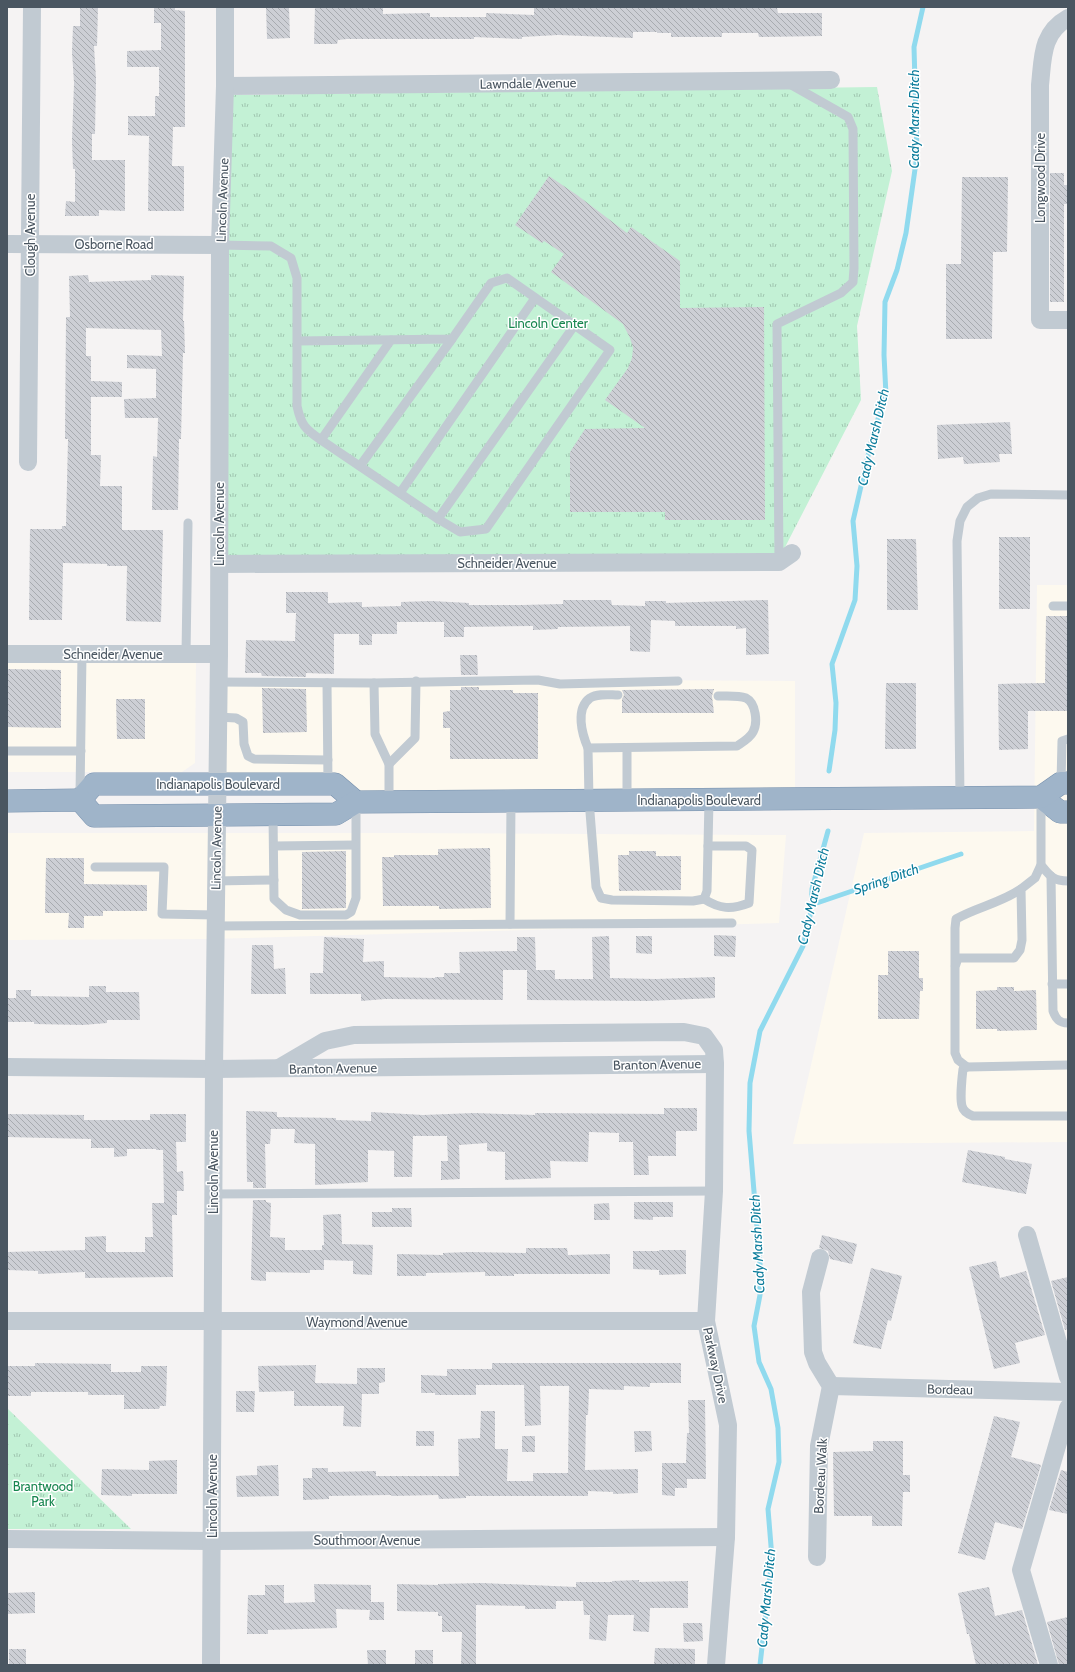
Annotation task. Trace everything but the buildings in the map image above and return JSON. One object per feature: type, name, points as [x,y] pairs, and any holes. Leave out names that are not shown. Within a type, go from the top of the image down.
[{"type":"highway","points":[[1064,783],[1041,797],[1060,812],[1068,812]]},
{"type":"highway","name":"Indianapolis Boulevard","points":[[80,800],[94,784],[335,784],[356,802],[1041,797]]},
{"type":"highway","points":[[7,801],[80,800],[94,816],[336,814],[356,802]]},
{"type":"street","name":"Clough Avenue","points":[[28,462],[32,7]]},
{"type":"street","name":"Lincoln Avenue","points":[[211,1665],[215,881],[219,654],[220,245],[226,86],[225,7]]},
{"type":"street","name":"Longwood Drive","points":[[1068,18],[1059,23],[1048,36],[1043,57],[1040,85],[1040,320],[1068,320]]},
{"type":"street","name":"Lawndale Avenue","points":[[226,86],[831,80]]},
{"type":"street","name":"Osborne Road","points":[[7,244],[220,245]]},
{"type":"street","name":"Schneider Avenue","points":[[219,564],[786,557]]},
{"type":"street","name":"Schneider Avenue","points":[[7,654],[219,654]]},
{"type":"street","name":"Branton Avenue","points":[[7,1067],[214,1069],[715,1064],[714,1050],[704,1036],[684,1032],[354,1035],[325,1041],[279,1068]]},
{"type":"street","name":"Parkway Drive","points":[[715,1064],[714,1190],[706,1321],[728,1425],[726,1537],[716,1665]]},
{"type":"street","points":[[1027,1235],[1068,1377]]},
{"type":"street","points":[[820,1258],[811,1292],[812,1346],[817,1363],[831,1386]]},
{"type":"street","name":"Waymond Avenue","points":[[7,1321],[706,1321]]},
{"type":"street","name":"Bordeau","points":[[831,1386],[1068,1392]]},
{"type":"street","name":"Bordeau Walk","points":[[817,1557],[819,1446],[831,1386]]},
{"type":"street","points":[[1049,1665],[1021,1570],[1068,1408]]},
{"type":"street","name":"Southmoor Avenue","points":[[7,1539],[212,1541],[726,1537]]},
{"type":"lane","points":[[783,80],[848,118],[853,129],[854,268],[853,282],[841,293],[777,324],[786,557]]},
{"type":"lane","points":[[220,245],[271,246],[291,258],[297,278],[297,406],[301,422],[311,433],[321,440],[438,519],[460,532],[486,529],[610,350],[506,278],[491,283],[360,466]]},
{"type":"lane","points":[[400,493],[535,298]]},
{"type":"lane","points":[[438,519],[574,326]]},
{"type":"lane","points":[[297,341],[452,339]]},
{"type":"lane","points":[[321,440],[391,340]]},
{"type":"lane","points":[[960,798],[957,541],[960,521],[967,506],[978,498],[991,494],[1068,494]]},
{"type":"lane","points":[[186,654],[188,523]]},
{"type":"lane","points":[[1053,606],[1068,606]]},
{"type":"lane","points":[[80,800],[82,654]]},
{"type":"lane","points":[[218,682],[374,683],[416,681],[538,680],[560,684],[678,681]]},
{"type":"lane","points":[[389,764],[415,738],[416,681]]},
{"type":"lane","points":[[327,683],[328,784]]},
{"type":"lane","points":[[374,683],[375,734],[389,764],[389,802]]},
{"type":"lane","points":[[618,695],[602,695],[591,698],[584,706],[581,722],[583,735],[588,748],[589,800],[596,887],[601,898],[612,900],[693,901],[704,899],[716,906],[736,908],[749,902],[752,850],[746,846],[708,846]]},
{"type":"lane","points":[[588,748],[736,746],[746,740],[754,731],[756,709],[752,702],[745,698],[718,696]]},
{"type":"lane","points":[[218,717],[236,718],[243,722],[244,744],[248,756],[254,759],[328,760]]},
{"type":"lane","points":[[1064,783],[1062,741],[1068,739]]},
{"type":"lane","points":[[626,748],[627,800]]},
{"type":"lane","points":[[7,751],[81,751]]},
{"type":"lane","points":[[1041,797],[1041,865],[1035,878],[1009,898],[966,913],[956,919],[955,1053],[958,1060],[966,1067],[1068,1065]]},
{"type":"lane","points":[[704,899],[707,891],[709,800]]},
{"type":"lane","points":[[510,924],[511,801]]},
{"type":"lane","points":[[273,815],[274,899],[286,910],[300,915],[346,915],[351,912],[356,898],[356,802]]},
{"type":"lane","points":[[274,846],[355,845]]},
{"type":"lane","points":[[1041,865],[1058,881],[1068,881]]},
{"type":"lane","points":[[95,867],[164,867],[162,914],[215,920],[510,924],[732,923]]},
{"type":"lane","points":[[1051,876],[1053,1011],[1057,1019],[1063,1023],[1068,1023]]},
{"type":"lane","points":[[215,881],[274,880]]},
{"type":"lane","points":[[955,967],[958,958],[1014,958],[1020,950],[1022,940],[1021,889]]},
{"type":"lane","points":[[1052,984],[1068,984]]},
{"type":"lane","points":[[966,1067],[963,1069],[962,1075],[962,1106],[967,1114],[973,1116],[1068,1116]]},
{"type":"lane","points":[[213,1194],[714,1190]]},
{"type":"shaded area","points":[[1037,585],[1068,585],[1068,1142],[793,1144],[864,833],[1034,831]]},
{"type":"shaded area","points":[[7,658],[196,660],[195,763],[182,772],[7,772]]},
{"type":"shaded area","points":[[221,678],[795,681],[795,796],[358,799],[336,782],[219,781]]},
{"type":"shaded area","points":[[7,833],[786,835],[779,923],[210,939],[7,940]]},
{"type":"green space","name":"Lincoln Center","points":[[877,87],[892,171],[857,326],[861,400],[782,553],[225,558],[230,95]]},
{"type":"green space","name":"Brantwood Park","points":[[7,1408],[131,1529],[7,1529]]},
{"type":"green space","points":[[33,1485],[33,1513],[7,1514],[7,1486]]},
{"type":"waterway","name":"Cady Marsh Ditch","points":[[829,771],[835,730],[836,703],[832,664],[855,600],[857,566],[853,521],[873,434],[886,395],[884,355],[885,302],[897,270],[906,233],[917,155],[914,47],[923,7]]},
{"type":"waterway","name":"Cady Marsh Ditch","points":[[760,1665],[772,1558],[768,1509],[779,1462],[778,1428],[771,1389],[759,1362],[754,1326],[760,1295],[760,1264],[749,1131],[750,1083],[760,1031],[803,946],[811,911],[812,889],[828,831]]},
{"type":"waterway","name":"Spring Ditch","points":[[811,905],[961,854]]}]
